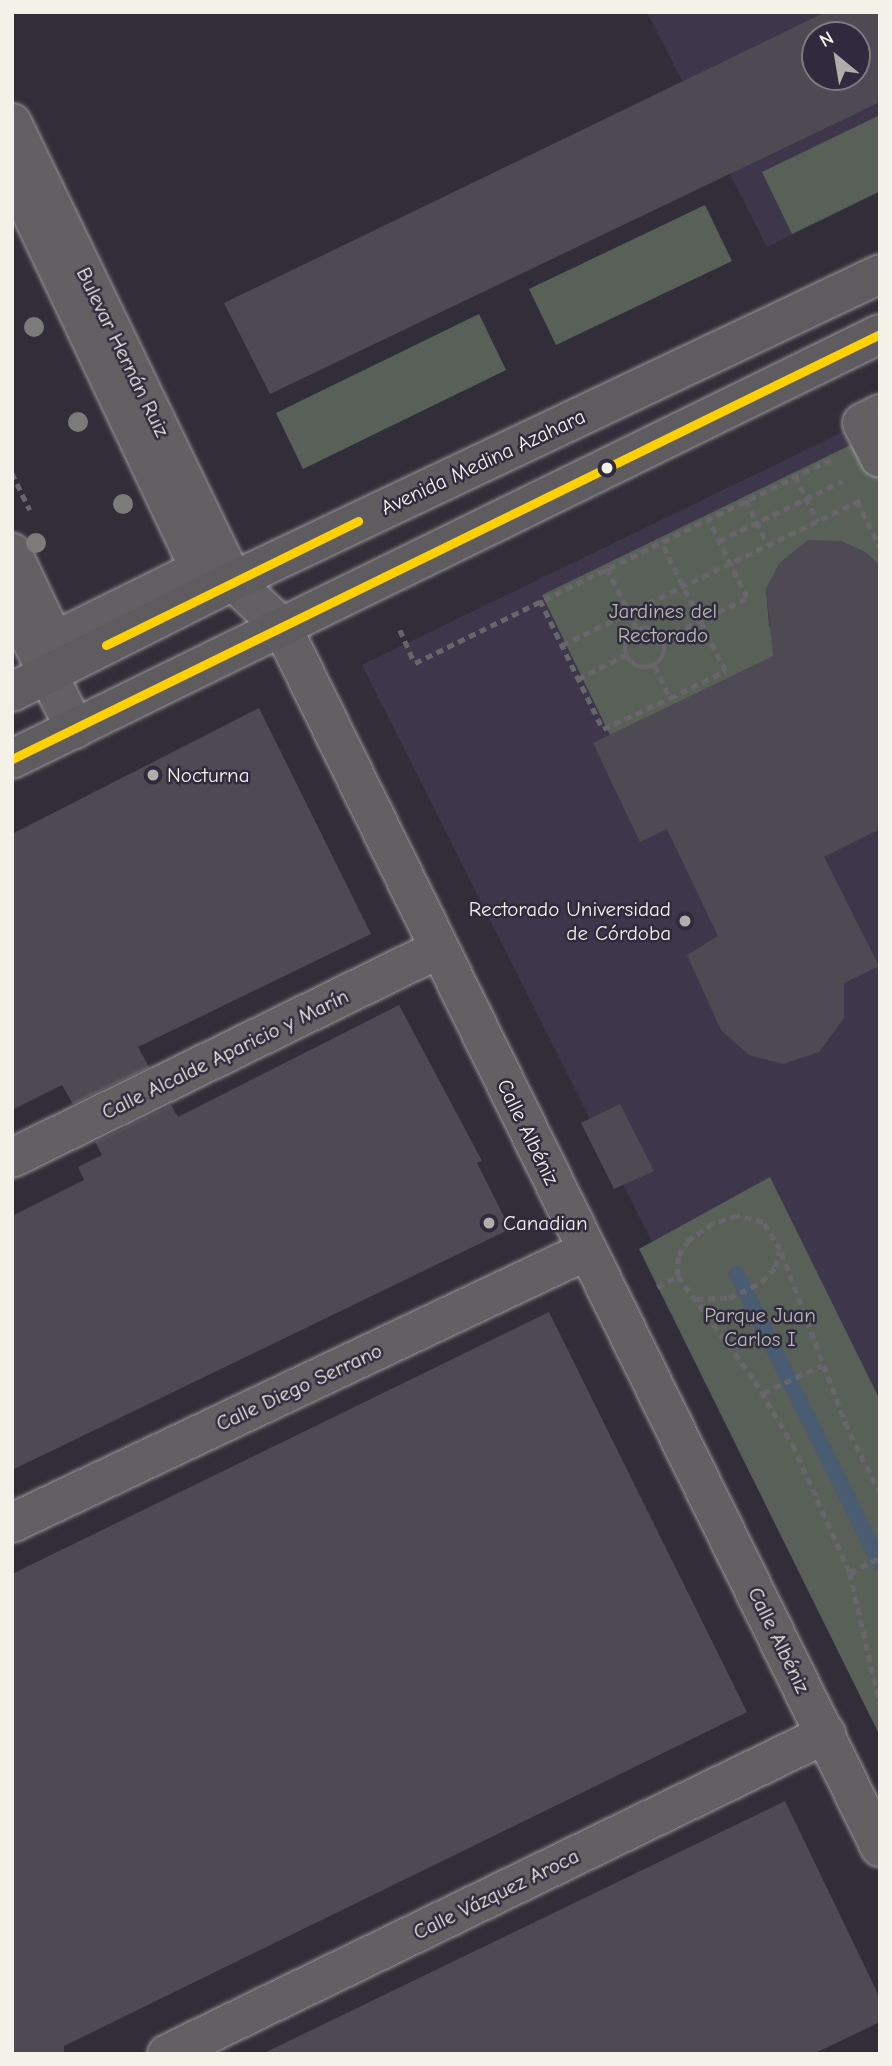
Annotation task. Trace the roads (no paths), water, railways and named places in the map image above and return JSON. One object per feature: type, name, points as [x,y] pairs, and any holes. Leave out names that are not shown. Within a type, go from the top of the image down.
[{"type":"main road","name":"Avenida Medina Azahara","points":[[12,692],[233,581],[880,274]]},
{"type":"main road","points":[[12,759],[880,334]]},
{"type":"street","name":"Bulevar Hernán Ruiz","points":[[12,123],[233,581]]},
{"type":"street","points":[[12,172],[200,569],[54,641],[12,553]]},
{"type":"street","points":[[880,414],[862,423],[880,458]]},
{"type":"street","name":"Calle Albéniz","points":[[233,581],[282,627],[880,1847]]},
{"type":"street","points":[[12,601],[75,729]]},
{"type":"street","name":"Calle Alcalde Aparicio y Marín","points":[[12,1158],[438,949]]},
{"type":"street","name":"Calle Diego Serrano","points":[[12,1523],[586,1251]]},
{"type":"street","name":"Calle Vázquez Aroca","points":[[167,2054],[825,1734]]},
{"type":"waterway","points":[[737,1274],[880,1563]]},
{"type":"place","name":"Nocturna","points":[[153,775]]},
{"type":"place","name":"Rectorado Universidad de Córdoba","points":[[685,921]]},
{"type":"place","name":"Canadian","points":[[489,1223]]},
{"type":"park label","name":"Jardines del Rectorado","points":[[663,623]]},
{"type":"park label","name":"Parque Juan Carlos I","points":[[760,1327]]}]
